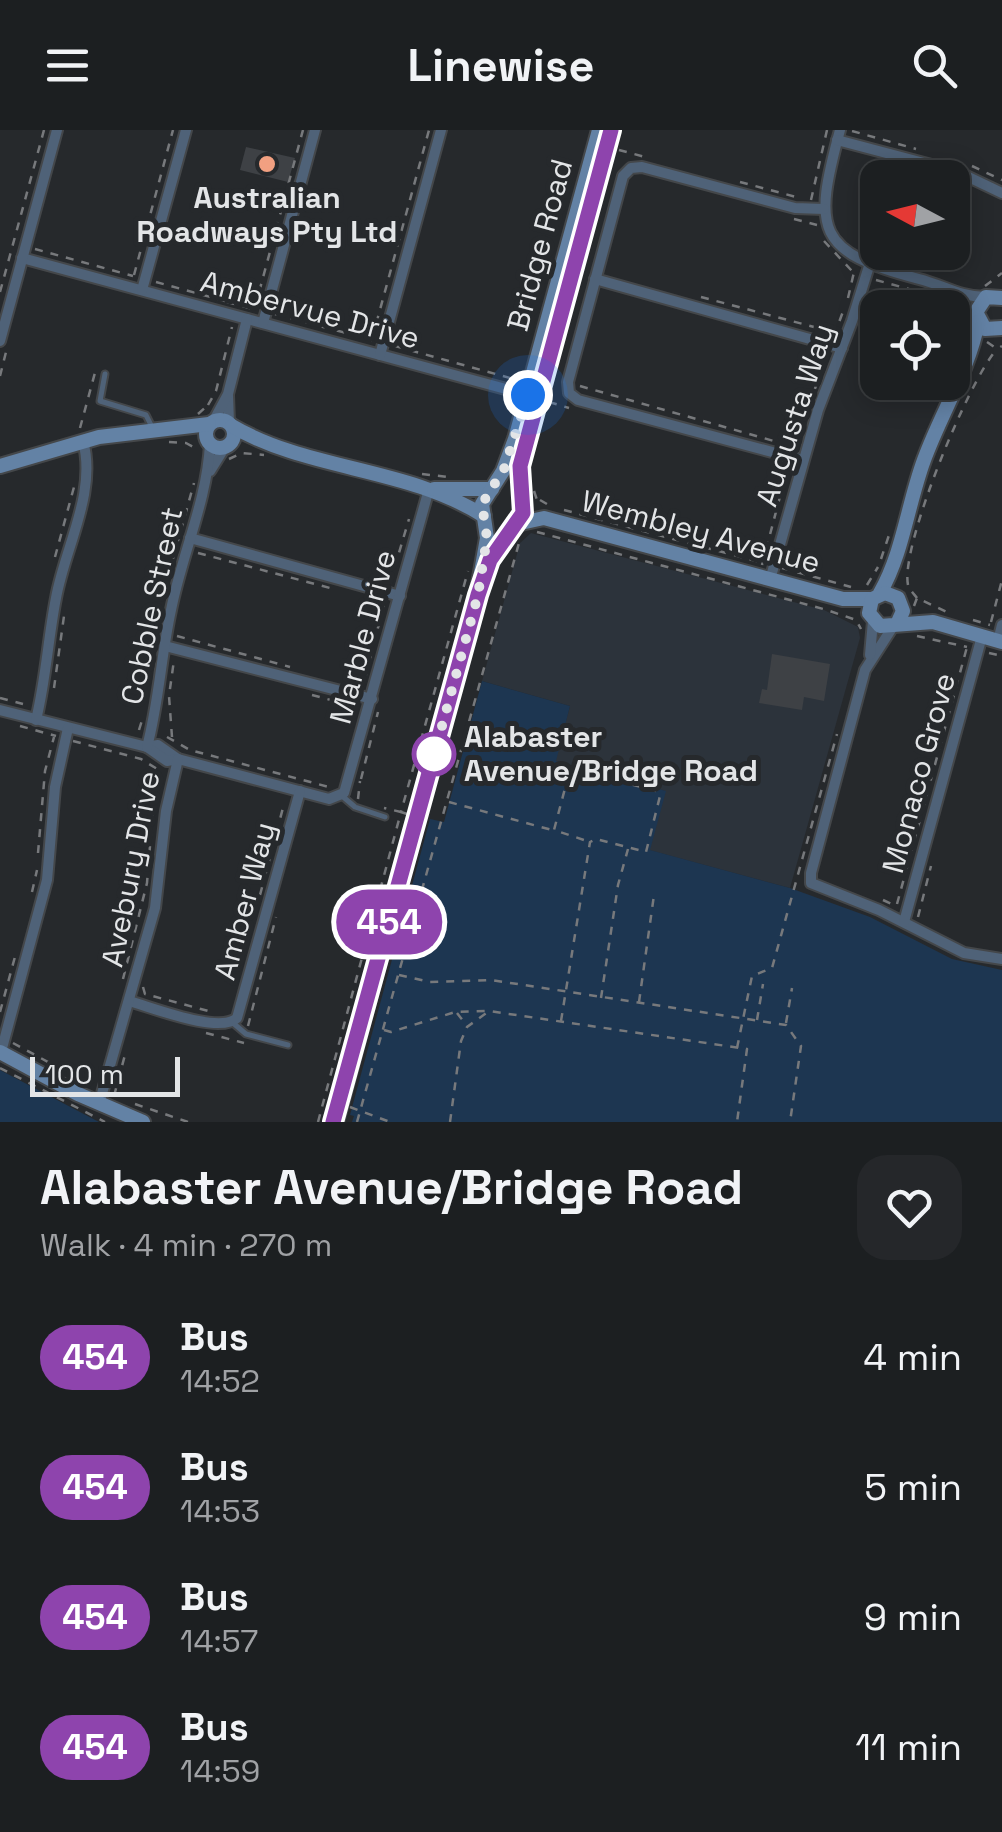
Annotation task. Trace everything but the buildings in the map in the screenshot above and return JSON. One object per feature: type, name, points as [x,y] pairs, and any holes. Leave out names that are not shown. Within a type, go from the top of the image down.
[{"type":"street","points":[[0,341],[57,130]]},
{"type":"street","points":[[140,282],[186,130]]},
{"type":"street","points":[[263,323],[316,130]]},
{"type":"street","points":[[380,355],[442,130]]},
{"type":"street","name":"Bridge Road","points":[[493,488],[599,130]]},
{"type":"street","name":"Bridge Road","points":[[521,497],[520,466],[611,130]]},
{"type":"street","points":[[860,261],[843,249],[824,209],[824,188],[841,137],[958,172],[1002,193]]},
{"type":"street","points":[[802,460],[572,396],[568,382],[623,176],[631,168],[642,167],[795,208],[824,209]]},
{"type":"street","name":"Ambervue Drive","points":[[22,258],[140,282],[251,314],[263,323],[525,388]]},
{"type":"street","name":"Augusta Way","points":[[772,573],[802,460],[867,270]]},
{"type":"street","points":[[884,270],[947,290]]},
{"type":"street","points":[[595,279],[842,348]]},
{"type":"street","points":[[970,356],[972,319],[977,308],[995,295]]},
{"type":"street","points":[[218,450],[228,394],[251,314]]},
{"type":"street","points":[[970,316],[998,329],[970,356]]},
{"type":"street","points":[[950,400],[923,462],[894,559],[876,597],[868,629],[870,656],[810,878],[819,889],[904,922],[964,953],[1002,959]]},
{"type":"street","points":[[218,450],[234,434],[221,423]]},
{"type":"street","points":[[0,466],[83,441],[158,436],[221,423],[260,442],[428,489],[500,528],[517,528]]},
{"type":"street","points":[[177,430],[218,450],[260,442]]},
{"type":"street","points":[[36,720],[49,664],[56,600],[85,488],[87,461],[83,441]]},
{"type":"street","name":"Cobble Street","points":[[147,747],[190,538],[218,450]]},
{"type":"street","points":[[336,1116],[478,595],[490,560],[517,528],[523,513],[521,497],[505,486],[428,489]]},
{"type":"street","points":[[478,595],[487,538],[484,498],[493,488]]},
{"type":"street","name":"Marble Drive","points":[[341,796],[348,789],[392,599],[428,489]]},
{"type":"street","name":"Wembley Avenue","points":[[521,497],[544,518],[848,593],[906,599]]},
{"type":"street","name":"Wembley Avenue","points":[[517,528],[544,518]]},
{"type":"street","points":[[190,538],[392,599]]},
{"type":"street","points":[[894,559],[906,599],[933,622]]},
{"type":"street","name":"Wembley Avenue","points":[[848,593],[868,629]]},
{"type":"street","points":[[870,656],[896,624],[906,599]]},
{"type":"street","points":[[868,629],[933,622],[995,640]]},
{"type":"street","name":"Monaco Grove","points":[[904,922],[995,640]]},
{"type":"street","points":[[165,646],[366,698]]},
{"type":"street","points":[[0,710],[147,747],[158,745],[178,759],[300,791],[329,798],[341,796]]},
{"type":"street","points":[[68,728],[55,787],[47,880],[2,1048],[143,1122]]},
{"type":"street","name":"Avebury Drive","points":[[101,1098],[124,997],[155,908],[166,812],[178,759]]},
{"type":"street","name":"Amber Way","points":[[124,997],[213,1024],[233,1022],[241,1012],[300,791]]},
{"type":"lane","points":[[105,374],[100,400],[150,417],[158,436]]},
{"type":"lane","points":[[341,796],[355,806],[386,817]]},
{"type":"lane","name":"Amber Way","points":[[233,1022],[246,1034],[288,1045]]},
{"type":"path","points":[[0,292],[44,130]]},
{"type":"path","points":[[140,282],[173,130]]},
{"type":"path","points":[[251,314],[303,130]]},
{"type":"path","points":[[841,137],[850,130]]},
{"type":"path","points":[[781,215],[817,225]]},
{"type":"path","points":[[34,248],[140,282],[226,302]]},
{"type":"path","points":[[702,298],[835,333]]},
{"type":"path","points":[[393,346],[525,388]]},
{"type":"path","points":[[906,599],[909,563],[944,448],[983,365],[997,349]]},
{"type":"path","points":[[578,381],[587,391],[794,446]]},
{"type":"path","points":[[158,436],[218,450]]},
{"type":"path","points":[[417,474],[437,473],[453,478]]},
{"type":"path","points":[[540,500],[848,593]]},
{"type":"path","points":[[304,693],[356,707],[366,698],[414,503]]},
{"type":"path","points":[[357,1122],[517,547],[517,528]]},
{"type":"path","points":[[533,532],[827,610],[856,620],[868,629]]},
{"type":"path","points":[[196,552],[328,588]]},
{"type":"path","points":[[318,1122],[468,571]]},
{"type":"path","points":[[908,636],[995,640],[990,624],[1002,580]]},
{"type":"path","points":[[176,636],[306,671]]},
{"type":"path","points":[[172,738],[169,696],[174,660],[180,658]]},
{"type":"path","points":[[738,1048],[752,976],[772,968],[838,730]]},
{"type":"path","points":[[38,855],[45,771],[54,736]]},
{"type":"path","points":[[446,801],[590,842],[596,839],[646,852],[660,796],[656,791],[578,770],[576,778],[568,777],[554,830]]},
{"type":"path","points":[[124,997],[147,883],[157,771]]},
{"type":"path","points":[[358,800],[360,781]]},
{"type":"path","points":[[260,894],[284,804]]},
{"type":"path","points":[[373,804],[440,822]]},
{"type":"path","points":[[561,1022],[590,842]]},
{"type":"path","points":[[601,998],[618,885],[629,848]]},
{"type":"path","points":[[918,918],[932,860]]},
{"type":"path","points":[[32,894],[37,868]]},
{"type":"path","points":[[870,895],[896,906]]},
{"type":"path","points":[[638,1004],[654,896]]},
{"type":"path","points":[[246,1034],[276,918]]},
{"type":"path","points":[[0,1012],[19,942]]},
{"type":"path","points":[[147,972],[142,988],[145,994],[222,1014]]},
{"type":"path","points":[[398,975],[430,982],[492,980],[786,1025]]},
{"type":"path","points":[[757,1021],[763,984]]},
{"type":"path","points":[[790,1122],[801,1046],[786,1025],[792,988]]},
{"type":"path","points":[[382,1030],[390,1032],[455,1012],[488,1011],[747,1049],[737,1122]]},
{"type":"path","points":[[450,1122],[461,1041],[468,1027],[488,1011]]},
{"type":"path","points":[[455,1012],[468,1027]]},
{"type":"path","points":[[192,1030],[244,1043]]},
{"type":"path","points":[[2,1048],[101,1098],[114,1097],[126,1050]]},
{"type":"path","points":[[0,1068],[105,1122]]},
{"type":"path","points":[[131,1103],[188,1122]]},
{"type":"path","points":[[336,1116],[360,1111],[390,1122]]},
{"type":"shaded area","points":[[531,533],[824,610],[858,627],[860,638],[790,888],[649,850],[665,791],[555,761],[570,706],[482,681],[520,543]]},
{"type":"shaded area","points":[[482,681],[570,706],[556,761],[666,791],[650,850],[790,888],[870,917],[952,959],[1002,970],[1002,1122],[352,1122],[354,1116],[350,1115],[430,819],[444,822]]},
{"type":"shaded area","points":[[0,1070],[99,1122],[0,1122]]},
{"type":"bus line","name":"454","points":[[333,1122],[478,595],[490,560],[523,513],[520,466],[611,130]]},
{"type":"place","name":"Australian Roadways Pty Ltd","points":[[267,164]]},
{"type":"place","name":"Alabaster Avenue/Bridge Road","points":[[434,754]]},
{"type":"route","points":[[434,754],[431,766],[478,595],[488,530],[482,504],[504,469],[528,395]]}]
